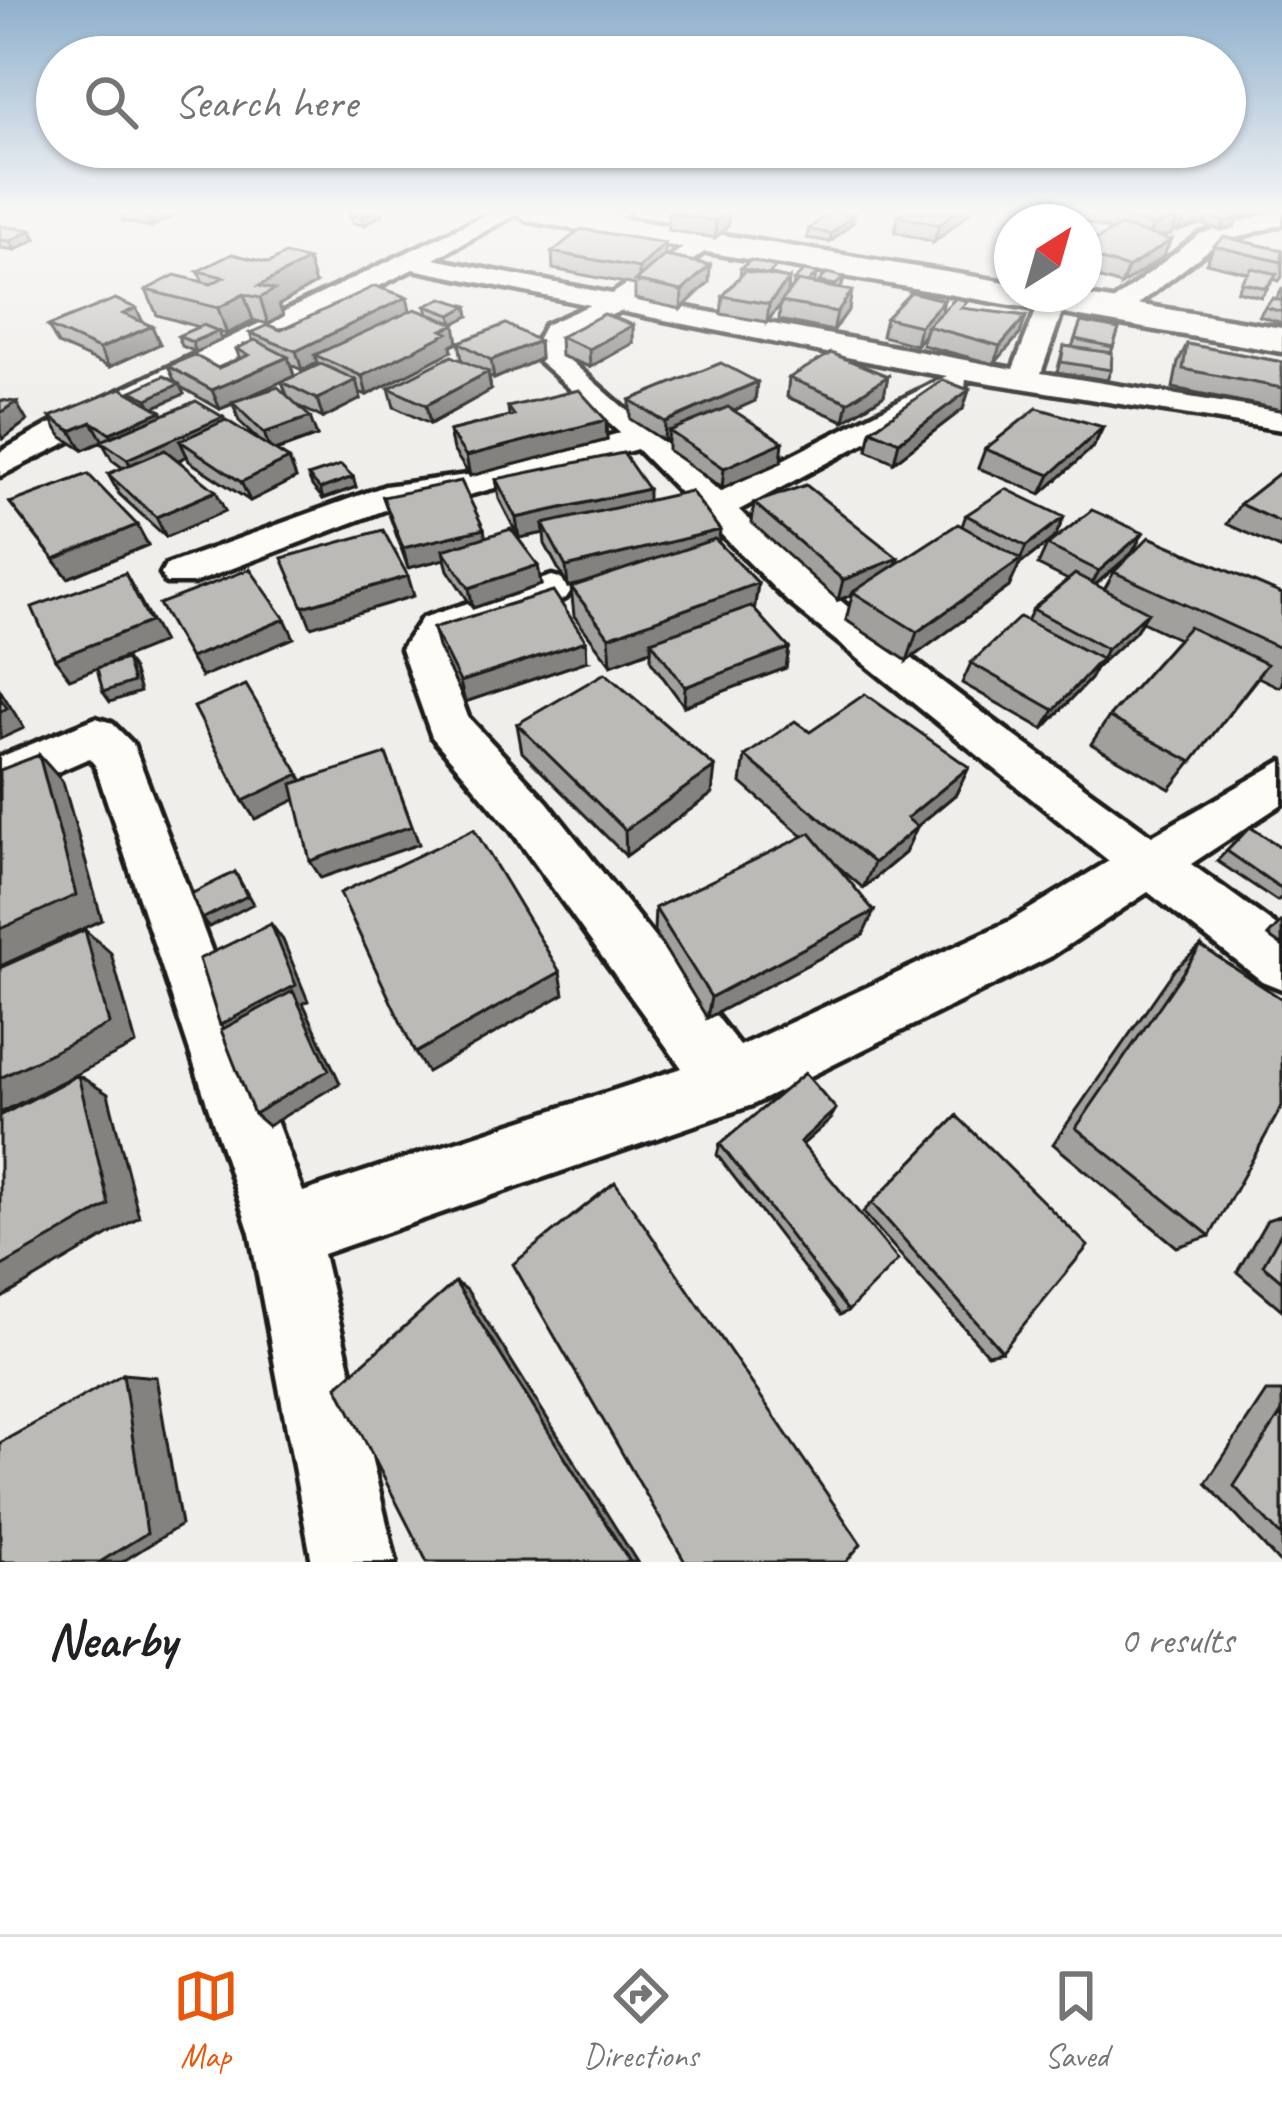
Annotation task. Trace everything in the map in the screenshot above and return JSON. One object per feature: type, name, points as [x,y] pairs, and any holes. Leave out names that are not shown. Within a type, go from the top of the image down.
[{"type":"main road","points":[[957,285],[994,291]]},
{"type":"main road","points":[[1102,308],[1282,340]]},
{"type":"street","points":[[0,466],[88,413],[363,285]]},
{"type":"street","points":[[526,285],[1282,421]]},
{"type":"street","points":[[642,285],[616,303],[555,331],[544,352],[643,437],[801,592],[932,699],[1282,963]]},
{"type":"street","points":[[1113,310],[1147,285]]},
{"type":"street","points":[[1025,376],[1048,312]]},
{"type":"street","points":[[713,510],[979,370]]},
{"type":"street","points":[[180,574],[397,493],[469,484],[643,437]]},
{"type":"street","points":[[552,589],[437,628],[422,649],[435,696],[448,725],[529,816],[730,1083]]},
{"type":"street","points":[[0,778],[96,735],[116,757],[284,1233],[354,1562]]},
{"type":"street","points":[[284,1233],[730,1083],[1030,939],[1282,780]]},
{"type":"building","points":[[156,285],[261,285],[274,290],[260,298],[244,294],[218,308],[146,290]]},
{"type":"building","points":[[653,285],[689,285],[682,291]]},
{"type":"building","points":[[733,285],[784,285],[769,304],[723,296]]},
{"type":"building","points":[[795,285],[852,291],[837,312],[781,302]]},
{"type":"building","points":[[375,286],[407,297],[296,351],[250,333],[268,325],[281,330]]},
{"type":"building","points":[[911,292],[944,300],[920,326],[886,318]]},
{"type":"building","points":[[442,298],[467,306],[451,315],[426,306]]},
{"type":"building","points":[[956,298],[968,301],[961,308],[1026,316],[1000,346],[927,326]]},
{"type":"building","points":[[1273,298],[1282,301],[1282,312],[1265,307]]},
{"type":"building","points":[[115,299],[136,308],[123,314],[152,326],[99,349],[48,326]]},
{"type":"building","points":[[415,309],[455,324],[442,330],[448,333],[362,376],[315,355]]},
{"type":"building","points":[[604,314],[633,325],[589,349],[560,337]]},
{"type":"building","points":[[1081,322],[1119,329],[1113,347],[1075,339]]},
{"type":"building","points":[[506,324],[539,341],[491,360],[459,342]]},
{"type":"building","points":[[203,325],[218,331],[192,342],[178,336]]},
{"type":"building","points":[[255,340],[288,357],[212,390],[168,366],[194,355],[218,368],[249,355],[236,349]]},
{"type":"building","points":[[1187,344],[1282,362],[1282,388],[1183,369]]},
{"type":"building","points":[[1064,346],[1112,353],[1111,370],[1061,362]]},
{"type":"building","points":[[831,353],[888,376],[848,402],[789,378]]},
{"type":"building","points":[[452,356],[488,372],[426,405],[389,388]]},
{"type":"building","points":[[721,363],[757,382],[665,422],[630,400]]},
{"type":"building","points":[[321,364],[356,380],[317,399],[282,382]]},
{"type":"building","points":[[164,376],[179,384],[147,399],[132,391]]},
{"type":"building","points":[[943,380],[969,390],[899,442],[871,430]]},
{"type":"building","points":[[278,387],[310,417],[264,433],[232,402]]},
{"type":"building","points":[[121,388],[161,411],[110,433],[92,422],[71,431],[50,417]]},
{"type":"building","points":[[579,390],[606,420],[466,456],[449,431],[514,415],[508,407]]},
{"type":"building","points":[[0,400],[16,402],[0,413]]},
{"type":"building","points":[[196,401],[223,417],[127,459],[101,441]]},
{"type":"building","points":[[728,407],[783,442],[724,468],[669,431]]},
{"type":"building","points":[[1037,408],[1103,427],[1050,475],[985,449]]},
{"type":"building","points":[[226,420],[289,459],[241,482],[180,441]]},
{"type":"building","points":[[165,450],[216,491],[156,517],[108,474]]},
{"type":"building","points":[[623,453],[648,489],[516,518],[496,479]]},
{"type":"building","points":[[341,465],[353,477],[320,489],[308,476]]},
{"type":"building","points":[[1282,471],[1282,523],[1240,504]]},
{"type":"building","points":[[88,474],[137,525],[54,559],[10,503]]},
{"type":"building","points":[[461,481],[484,529],[403,548],[383,497]]},
{"type":"building","points":[[806,485],[898,558],[843,580],[754,503]]},
{"type":"building","points":[[1006,489],[1064,517],[1026,546],[966,515]]},
{"type":"building","points":[[691,491],[720,530],[566,567],[543,524]]},
{"type":"building","points":[[1092,510],[1143,533],[1099,571],[1047,545]]},
{"type":"building","points":[[958,524],[1021,559],[917,632],[853,592]]},
{"type":"building","points":[[511,529],[538,565],[469,588],[443,550]]},
{"type":"building","points":[[383,530],[408,576],[303,607],[282,558]]},
{"type":"building","points":[[1149,537],[1282,594],[1282,649],[1114,572]]},
{"type":"building","points":[[715,539],[758,583],[609,637],[571,587]]},
{"type":"building","points":[[250,569],[285,619],[190,658],[159,604]]},
{"type":"building","points":[[125,573],[150,622],[55,659],[32,607]]},
{"type":"building","points":[[1075,574],[1148,612],[1107,649],[1033,609]]},
{"type":"building","points":[[553,591],[586,641],[460,682],[433,628]]},
{"type":"building","points":[[751,606],[789,648],[685,687],[651,641]]},
{"type":"building","points":[[1020,617],[1101,659],[1054,710],[971,663]]},
{"type":"building","points":[[1189,627],[1267,664],[1192,762],[1109,717]]},
{"type":"building","points":[[126,659],[133,682],[103,692],[97,668]]},
{"type":"building","points":[[605,673],[715,767],[625,830],[517,724]]},
{"type":"building","points":[[246,685],[299,774],[243,801],[194,707]]},
{"type":"building","points":[[865,694],[969,767],[907,818],[917,827],[874,863],[745,756],[795,721],[810,732]]},
{"type":"building","points":[[386,754],[412,826],[310,861],[292,784]]},
{"type":"building","points":[[39,755],[76,895],[0,929],[0,770]]},
{"type":"building","points":[[1250,827],[1282,848],[1282,889],[1227,851]]},
{"type":"building","points":[[474,829],[560,972],[415,1053],[340,893]]},
{"type":"building","points":[[810,833],[874,911],[711,997],[655,908]]},
{"type":"building","points":[[235,872],[247,896],[202,919],[191,894]]},
{"type":"building","points":[[271,924],[296,985],[220,1025],[199,959]]},
{"type":"building","points":[[85,930],[109,1024],[0,1078],[0,968]]},
{"type":"building","points":[[1201,946],[1282,999],[1282,1106],[1210,1236],[1076,1128]]},
{"type":"building","points":[[293,991],[329,1070],[254,1114],[221,1030]]},
{"type":"building","points":[[805,1073],[836,1109],[800,1142],[898,1260],[848,1311],[720,1144]]},
{"type":"building","points":[[78,1075],[109,1205],[0,1267],[0,1116]]},
{"type":"building","points":[[957,1116],[1088,1246],[1002,1351],[872,1203]]},
{"type":"building","points":[[615,1182],[861,1544],[846,1562],[685,1562],[513,1264]]},
{"type":"building","points":[[1282,1231],[1282,1281],[1263,1265]]},
{"type":"building","points":[[455,1282],[630,1562],[427,1562],[337,1386]]},
{"type":"building","points":[[123,1374],[147,1533],[100,1562],[0,1562],[0,1443]]},
{"type":"building","points":[[1282,1412],[1282,1537],[1234,1486]]}]
